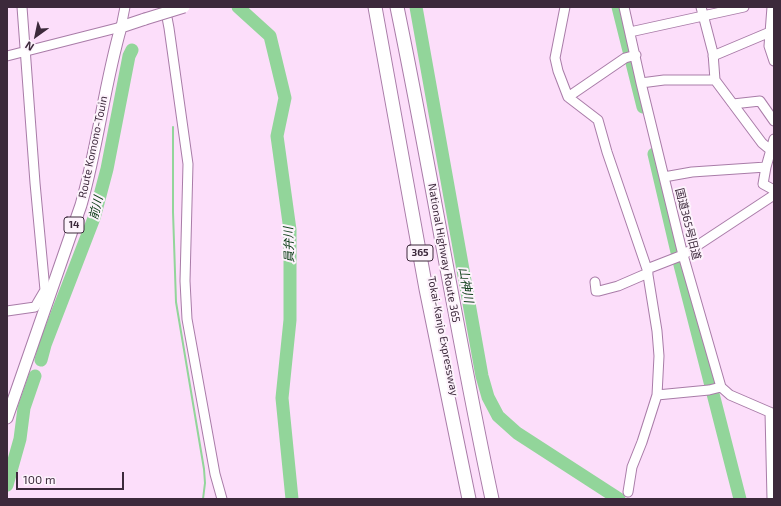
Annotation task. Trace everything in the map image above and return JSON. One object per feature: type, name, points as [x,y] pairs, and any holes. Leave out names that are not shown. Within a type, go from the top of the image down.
[{"type":"highway","name":"365","points":[[376,7],[426,289],[469,499]]},
{"type":"highway","name":"Tokai-Kanjo Expressway","points":[[383,7],[414,185],[475,499]]},
{"type":"highway","name":"National Highway Route 365","points":[[397,7],[415,94],[458,335],[492,499]]},
{"type":"main road","points":[[121,27],[184,7]]},
{"type":"main road","name":"Route Komono-Touin","points":[[7,418],[48,291],[85,189],[109,69],[121,27]]},
{"type":"street","points":[[7,311],[35,307],[48,291],[22,7]]},
{"type":"street","points":[[7,56],[121,27],[125,7]]},
{"type":"street","points":[[165,7],[188,164],[185,281],[187,319],[214,474],[222,499]]},
{"type":"street","points":[[566,7],[555,58],[568,97],[598,120],[607,152],[647,271],[659,356],[657,396],[632,467],[628,492]]},
{"type":"street","name":"国道365号旧道","points":[[624,7],[630,32],[631,57],[641,83],[664,177],[679,256],[716,389]]},
{"type":"street","points":[[630,32],[702,12],[744,7]]},
{"type":"street","points":[[772,7],[769,46],[774,61]]},
{"type":"street","points":[[702,12],[713,56],[715,80],[762,143],[772,152]]},
{"type":"street","points":[[713,56],[770,32]]},
{"type":"street","points":[[568,97],[631,57]]},
{"type":"street","points":[[641,83],[664,80],[715,80]]},
{"type":"street","points":[[732,104],[760,100],[774,121]]},
{"type":"street","points":[[774,139],[763,184],[774,190]]},
{"type":"street","points":[[664,177],[692,172],[766,167]]},
{"type":"street","points":[[595,282],[596,291],[618,286],[679,256],[774,195]]},
{"type":"street","points":[[657,396],[716,389],[772,413],[772,499]]},
{"type":"waterway","name":"員弁川","points":[[238,7],[270,36],[285,98],[277,136],[290,230],[290,320],[282,398],[292,499]]},
{"type":"waterway","name":"山神川","points":[[416,7],[482,376],[488,397],[498,416],[517,433],[619,499]]},
{"type":"waterway","name":"山神川","points":[[618,7],[643,107]]},
{"type":"waterway","name":"前川","points":[[41,360],[45,345],[94,218],[107,169],[129,56],[132,50]]},
{"type":"waterway","points":[[173,127],[173,212],[176,302],[204,469],[205,483],[203,499]]},
{"type":"waterway","name":"山神川","points":[[654,154],[680,265],[740,499]]},
{"type":"waterway","name":"前川","points":[[7,485],[20,439],[24,408],[35,376]]}]
